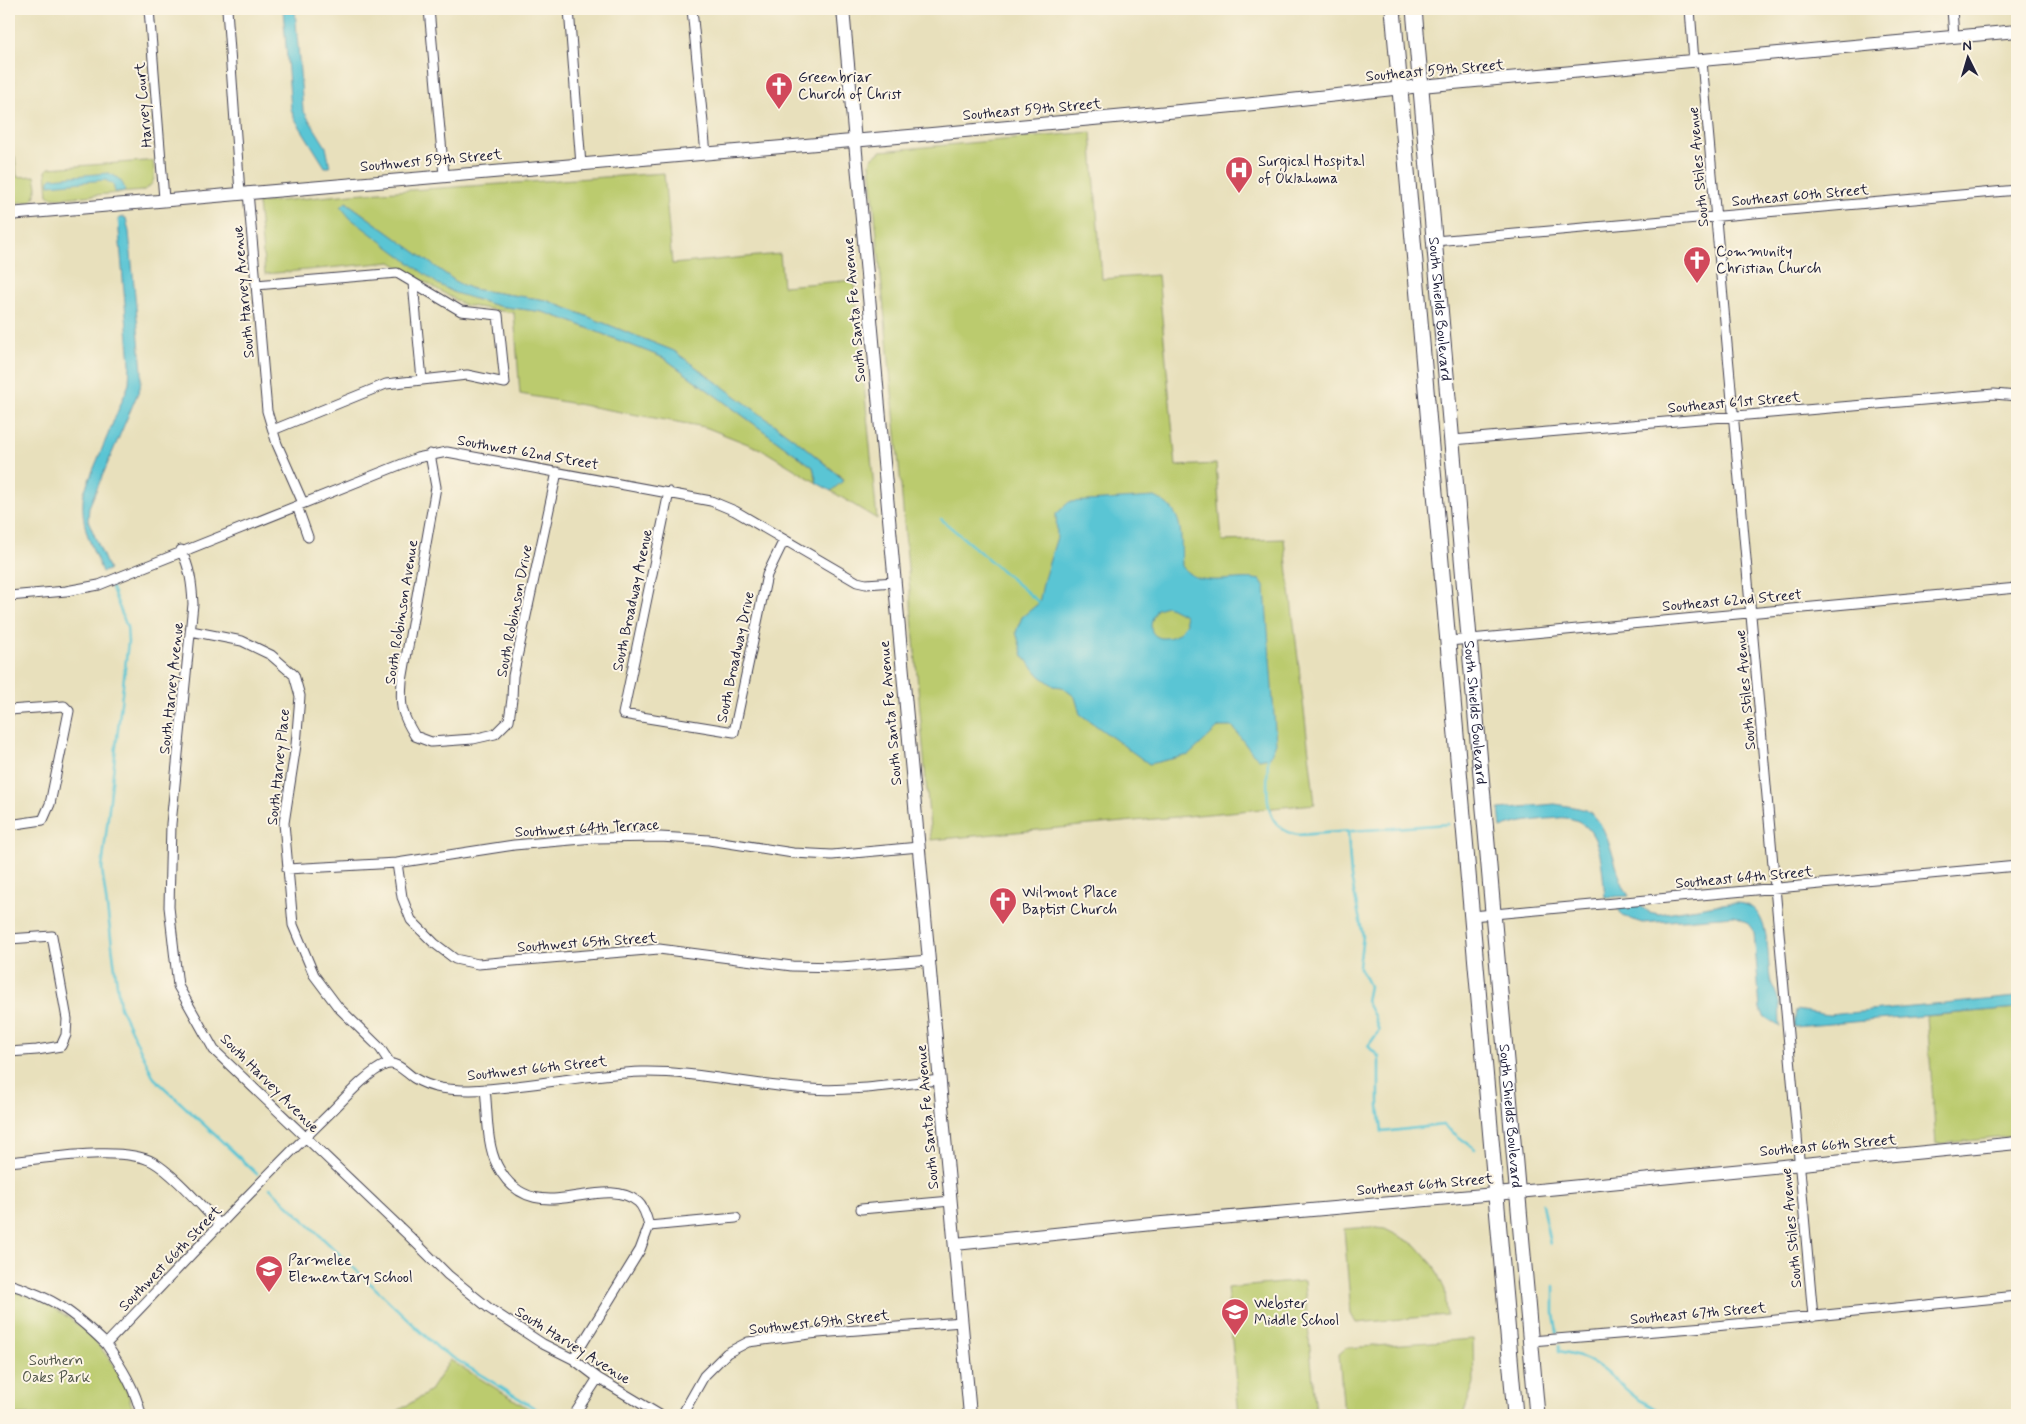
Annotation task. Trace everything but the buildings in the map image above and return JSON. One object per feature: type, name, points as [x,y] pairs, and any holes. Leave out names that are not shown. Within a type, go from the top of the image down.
[{"type":"main road","name":"South Santa Fe Avenue","points":[[843,9],[970,1415]]},
{"type":"main road","name":"South Shields Boulevard","points":[[1393,9],[1514,1415]]},
{"type":"main road","name":"South Shields Boulevard","points":[[1414,9],[1537,1415]]},
{"type":"main road","name":"Southeast 59th Street","points":[[855,141],[2017,31]]},
{"type":"main road","name":"Southwest 59th Street","points":[[9,214],[244,192],[855,141]]},
{"type":"main road","points":[[1424,367],[1446,365]]},
{"type":"main road","name":"Southeast 66th Street","points":[[955,1244],[1207,1219],[1518,1192],[2017,1143]]},
{"type":"street","name":"Harvey Court","points":[[149,9],[164,200]]},
{"type":"street","name":"South Harvey Avenue","points":[[227,9],[244,192],[256,285],[267,411],[300,504],[308,537]]},
{"type":"street","points":[[429,9],[444,175]]},
{"type":"street","points":[[569,9],[581,165]]},
{"type":"street","points":[[692,9],[706,154]]},
{"type":"street","name":"South Stiles Avenue","points":[[1690,9],[1716,216],[1813,1316]]},
{"type":"street","points":[[1952,9],[1954,37]]},
{"type":"street","name":"Southeast 60th Street","points":[[1435,242],[2017,190]]},
{"type":"street","points":[[256,285],[397,273],[461,311],[498,315],[505,383],[467,375],[386,384],[273,430]]},
{"type":"street","points":[[413,283],[422,380]]},
{"type":"street","name":"Southeast 61st Street","points":[[1453,440],[1994,394],[2017,396]]},
{"type":"street","name":"Southwest 62nd Street","points":[[9,596],[66,591],[99,585],[181,550],[430,454],[457,453],[696,497],[723,505],[857,582],[866,584],[895,582]]},
{"type":"street","name":"South Robinson Avenue","points":[[430,454],[436,486],[402,681],[400,704],[406,721],[415,736],[431,742],[449,741]]},
{"type":"street","name":"South Robinson Drive","points":[[449,741],[495,734],[509,720],[513,676],[557,472]]},
{"type":"street","name":"South Broadway Avenue","points":[[623,714],[668,492]]},
{"type":"street","name":"South Broadway Drive","points":[[623,714],[734,732],[767,575],[784,540]]},
{"type":"street","name":"South Harvey Avenue","points":[[181,550],[192,582],[193,604],[171,824],[169,862],[169,908],[178,986],[214,1050],[448,1275],[490,1309],[543,1344],[573,1359],[598,1378],[660,1415]]},
{"type":"street","name":"Southeast 62nd Street","points":[[1448,641],[2017,588]]},
{"type":"street","name":"South Harvey Place","points":[[191,631],[242,641],[271,655],[294,675],[300,696],[296,745],[284,822],[293,926],[314,975],[338,1007],[380,1048],[390,1063]]},
{"type":"street","points":[[9,710],[64,706],[69,711],[69,720],[50,804],[43,820],[9,825]]},
{"type":"street","name":"Southwest 64th Terrace","points":[[287,869],[397,863],[514,845],[594,838],[660,837],[709,840],[793,853],[832,855],[919,847]]},
{"type":"street","name":"Southwest 65th Street","points":[[397,863],[402,897],[411,920],[434,943],[455,960],[478,964],[659,949],[792,966],[841,967],[929,960]]},
{"type":"street","name":"Southeast 64th Street","points":[[1472,916],[2017,866]]},
{"type":"street","points":[[9,939],[52,936],[67,1019],[66,1035],[61,1046],[9,1052]]},
{"type":"street","name":"Southwest 66th Street","points":[[106,1344],[305,1138],[367,1078],[382,1066],[390,1063],[433,1087],[454,1090],[485,1089],[644,1072],[810,1089],[841,1089],[940,1080]]},
{"type":"street","points":[[485,1089],[491,1142],[496,1163],[504,1175],[518,1189],[532,1197],[551,1199],[614,1192],[626,1195],[639,1203],[650,1226],[640,1250],[573,1359]]},
{"type":"street","points":[[9,1162],[114,1153],[141,1157],[165,1171],[220,1225]]},
{"type":"street","points":[[861,1210],[951,1201]]},
{"type":"street","points":[[650,1226],[736,1218]]},
{"type":"street","points":[[9,1284],[31,1291],[61,1305],[106,1344],[120,1365],[138,1403],[141,1415]]},
{"type":"street","name":"Southeast 67th Street","points":[[1531,1341],[1705,1327],[2017,1296]]},
{"type":"street","name":"Southwest 69th Street","points":[[682,1415],[704,1376],[728,1353],[748,1342],[818,1333],[962,1322]]},
{"type":"street","points":[[574,1415],[598,1378]]},
{"type":"green space","points":[[1091,132],[1102,279],[1158,275],[1176,466],[1216,464],[1222,541],[1284,539],[1315,804],[931,840],[901,486],[870,163],[872,158],[881,151]]},
{"type":"green space","points":[[9,154],[13,154],[15,157],[17,177],[35,176],[37,187],[34,198],[29,202],[9,203]]},
{"type":"green space","points":[[153,161],[154,179],[142,191],[61,198],[48,195],[46,171],[49,168]]},
{"type":"green space","points":[[664,173],[672,264],[780,254],[783,286],[854,280],[877,519],[831,491],[844,479],[801,444],[674,351],[546,300],[472,289],[458,283],[346,202],[474,299],[498,306],[543,312],[664,358],[813,467],[817,483],[763,450],[705,427],[520,394],[514,313],[464,305],[391,262],[265,274],[258,203],[352,194]]},
{"type":"green space","points":[[2017,1008],[2017,1136],[1936,1144],[1927,1016]]},
{"type":"green space","points":[[1369,1227],[1385,1229],[1416,1245],[1434,1266],[1445,1290],[1447,1315],[1356,1323],[1351,1314],[1344,1229]]},
{"type":"green space","points":[[1304,1281],[1316,1415],[1239,1415],[1227,1288]]},
{"type":"green space","name":"Southern Oaks Park","points":[[9,1290],[31,1297],[55,1309],[86,1332],[100,1347],[121,1379],[134,1415],[9,1415]]},
{"type":"green space","points":[[1473,1339],[1474,1383],[1463,1415],[1344,1415],[1339,1354],[1346,1348]]},
{"type":"green space","points":[[450,1360],[539,1415],[391,1415],[429,1392]]},
{"type":"water","points":[[283,9],[295,9],[303,110],[326,147],[330,167],[325,167],[295,119],[291,109]]},
{"type":"water","points":[[108,173],[120,180],[125,191],[115,192],[113,184],[105,180],[49,185],[51,178]]},
{"type":"water","points":[[346,202],[458,283],[472,289],[546,300],[674,351],[801,444],[844,480],[831,491],[817,483],[813,467],[664,358],[543,312],[498,306],[455,293],[438,284],[350,218],[341,207]]},
{"type":"water","points":[[126,218],[129,232],[142,371],[140,388],[89,507],[88,520],[109,570],[102,572],[87,533],[83,503],[84,492],[129,384],[130,364],[118,219]]},
{"type":"water","points":[[1155,497],[1172,509],[1177,517],[1181,534],[1182,566],[1189,574],[1207,580],[1260,580],[1265,588],[1276,743],[1270,757],[1259,759],[1248,748],[1233,727],[1219,727],[1189,755],[1149,764],[1080,714],[1075,697],[1062,687],[1054,686],[1040,676],[1023,656],[1016,632],[1022,617],[1039,603],[1057,537],[1056,514],[1069,502]],"holes":[[[1167,606],[1185,615],[1186,623],[1179,633],[1174,636],[1161,638],[1156,636],[1151,629],[1153,617],[1157,609]]]},
{"type":"water","points":[[1555,804],[1586,810],[1594,816],[1606,836],[1619,875],[1629,896],[1605,897],[1598,848],[1594,837],[1578,821],[1564,818],[1546,819],[1518,823],[1501,828],[1499,809]]},
{"type":"water","points":[[1729,903],[1744,904],[1753,908],[1763,925],[1768,947],[1771,983],[1779,1003],[1780,1027],[1765,1017],[1760,1009],[1754,932],[1744,920],[1734,916],[1642,923],[1623,916],[1617,907],[1639,905],[1649,912],[1659,914]]},
{"type":"water","points":[[2017,997],[2017,1008],[1794,1027],[1796,1010],[1829,1015]]},
{"type":"waterway","points":[[941,519],[1041,604]]},
{"type":"waterway","points":[[111,586],[127,627],[128,642],[102,869],[120,1007],[154,1078],[257,1174]]},
{"type":"waterway","points":[[1268,756],[1268,804],[1271,815],[1277,824],[1286,831],[1298,835],[1448,824]]},
{"type":"waterway","points":[[1348,832],[1351,877],[1363,936],[1359,966],[1369,986],[1366,1001],[1379,1031],[1368,1046],[1379,1057],[1379,1106],[1382,1132],[1443,1125],[1475,1149]]},
{"type":"waterway","points":[[270,1188],[439,1349],[546,1415]]},
{"type":"waterway","points":[[1542,1204],[1550,1244]]},
{"type":"waterway","points":[[1554,1286],[1554,1313],[1557,1332]]},
{"type":"waterway","points":[[1559,1346],[1559,1351],[1582,1357],[1592,1362],[1634,1396],[1662,1415]]},
{"type":"place","name":"Greenbriar Church of Christ","points":[[779,110]]},
{"type":"place","name":"Surgical Hospital of Oklahoma","points":[[1239,194]]},
{"type":"place","name":"Community Christian Church","points":[[1697,284]]},
{"type":"place","name":"Wilmont Place Baptist Church","points":[[1003,925]]},
{"type":"place","name":"Parmelee Elementary School","points":[[269,1293]]},
{"type":"place","name":"Webster Middle School","points":[[1235,1336]]}]
